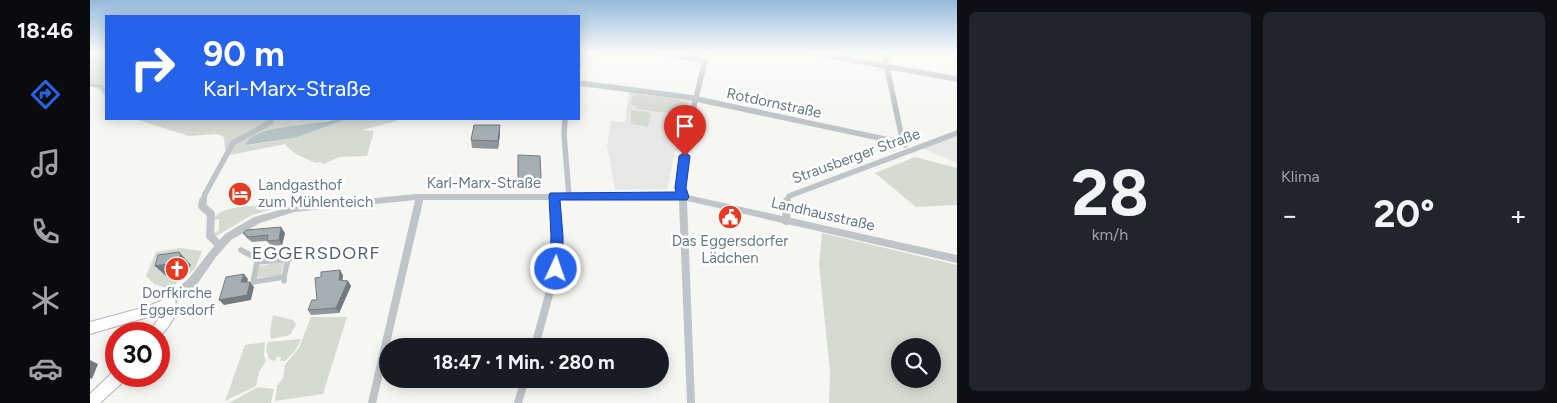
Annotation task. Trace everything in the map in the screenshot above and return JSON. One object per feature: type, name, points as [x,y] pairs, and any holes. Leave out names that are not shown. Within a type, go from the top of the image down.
[{"type":"main road","points":[[90,328],[151,311],[170,302],[172,307],[170,314],[164,322]]},
{"type":"main road","points":[[90,403],[107,387]]},
{"type":"street","points":[[691,403],[681,181],[702,72]]},
{"type":"street","points":[[888,72],[903,143],[912,150]]},
{"type":"street","points":[[915,72],[957,79]]},
{"type":"street","name":"Rotdornstraße","points":[[580,83],[696,99],[903,143]]},
{"type":"street","points":[[565,120],[564,134],[569,196]]},
{"type":"street","points":[[219,245],[212,242],[210,238],[211,214],[202,206],[205,194],[233,143],[271,122]]},
{"type":"street","name":"Strausberger Straße","points":[[786,221],[786,205],[789,196],[957,133]]},
{"type":"street","points":[[537,338],[556,269],[557,236],[554,196]]},
{"type":"street","points":[[372,403],[420,197]]},
{"type":"street","name":"Karl-Marx-Straße","points":[[170,302],[194,280],[219,245],[228,237],[248,224],[286,210],[420,197],[683,197]]},
{"type":"street","name":"Landhausstraße","points":[[683,197],[957,259]]},
{"type":"street","points":[[241,250],[252,256],[257,262]]},
{"type":"street","points":[[289,259],[284,279],[250,283],[257,262],[289,259]]},
{"type":"street","points":[[518,403],[522,388]]},
{"type":"shaded area","points":[[90,72],[105,72],[105,96],[98,89],[90,86]]},
{"type":"shaded area","points":[[629,92],[690,100],[678,150],[675,151],[667,189],[615,190],[607,146],[611,121],[625,122]]},
{"type":"shaded area","points":[[631,93],[677,99],[684,103],[686,108],[683,113],[676,114],[638,109],[630,101],[635,95],[631,95]]},
{"type":"shaded area","points":[[631,110],[651,114],[648,127],[631,124]]},
{"type":"shaded area","points":[[138,120],[330,120],[273,130],[249,145],[295,138],[344,120],[398,120],[362,130],[374,131],[367,156],[339,157],[324,164],[316,163],[299,155],[285,144],[230,155],[225,149],[224,137],[217,134],[189,136]]},
{"type":"shaded area","points":[[344,120],[295,138],[245,145],[251,138],[260,133],[285,127]]},
{"type":"shaded area","points":[[957,136],[957,163],[922,148]]},
{"type":"shaded area","points":[[915,157],[957,168],[957,205],[916,207],[875,173]]},
{"type":"shaded area","points":[[282,206],[252,215],[213,238],[213,233],[219,231],[219,219],[214,220],[217,215],[224,211],[232,208]]},
{"type":"shaded area","points":[[822,233],[957,265],[957,403],[829,403],[830,372],[819,264]]},
{"type":"shaded area","points":[[180,248],[202,251],[195,269],[169,289],[154,284],[146,276],[156,252]]},
{"type":"shaded area","points":[[284,260],[281,275],[254,278],[257,266]]},
{"type":"shaded area","points":[[273,315],[293,320],[296,324],[290,335],[271,339],[270,331]]},
{"type":"shaded area","points":[[311,317],[347,317],[323,394],[275,401],[277,386],[283,378],[285,365],[299,348]]},
{"type":"shaded area","points":[[301,339],[295,351],[285,361],[280,361],[281,357],[277,357],[275,361],[269,359],[266,350],[268,342]]},
{"type":"shaded area","points":[[265,342],[264,355],[266,361],[259,372],[256,386],[225,401],[245,345]]},
{"type":"shaded area","points":[[258,387],[274,389],[271,403],[229,403]]},
{"type":"building","points":[[474,125],[500,125],[498,141],[471,140]]},
{"type":"building","points":[[518,155],[540,156],[541,178],[518,178]]},
{"type":"building","points":[[281,227],[279,240],[267,241],[268,235],[248,237],[243,233],[247,230]]},
{"type":"building","points":[[179,252],[181,255],[176,263],[155,266],[158,255]]},
{"type":"building","points":[[340,270],[339,280],[348,281],[336,308],[308,310],[312,300],[317,300],[315,278],[321,277],[321,272]]},
{"type":"building","points":[[244,274],[241,282],[250,282],[247,295],[219,300],[226,277]]},
{"type":"waterway","points":[[90,85],[100,86],[105,91]]},
{"type":"place","name":"Landgasthof zum Mühlenteich","points":[[240,194]]},
{"type":"place","name":"Das Eggersdorfer Lädchen","points":[[730,217]]},
{"type":"place","name":"Dorfkirche Eggersdorf","points":[[177,269]]},
{"type":"district","name":"EGGERSDORF","points":[[316,253]]},
{"type":"route","points":[[556,269],[558,257],[554,196],[683,197],[680,188],[685,156]]}]
